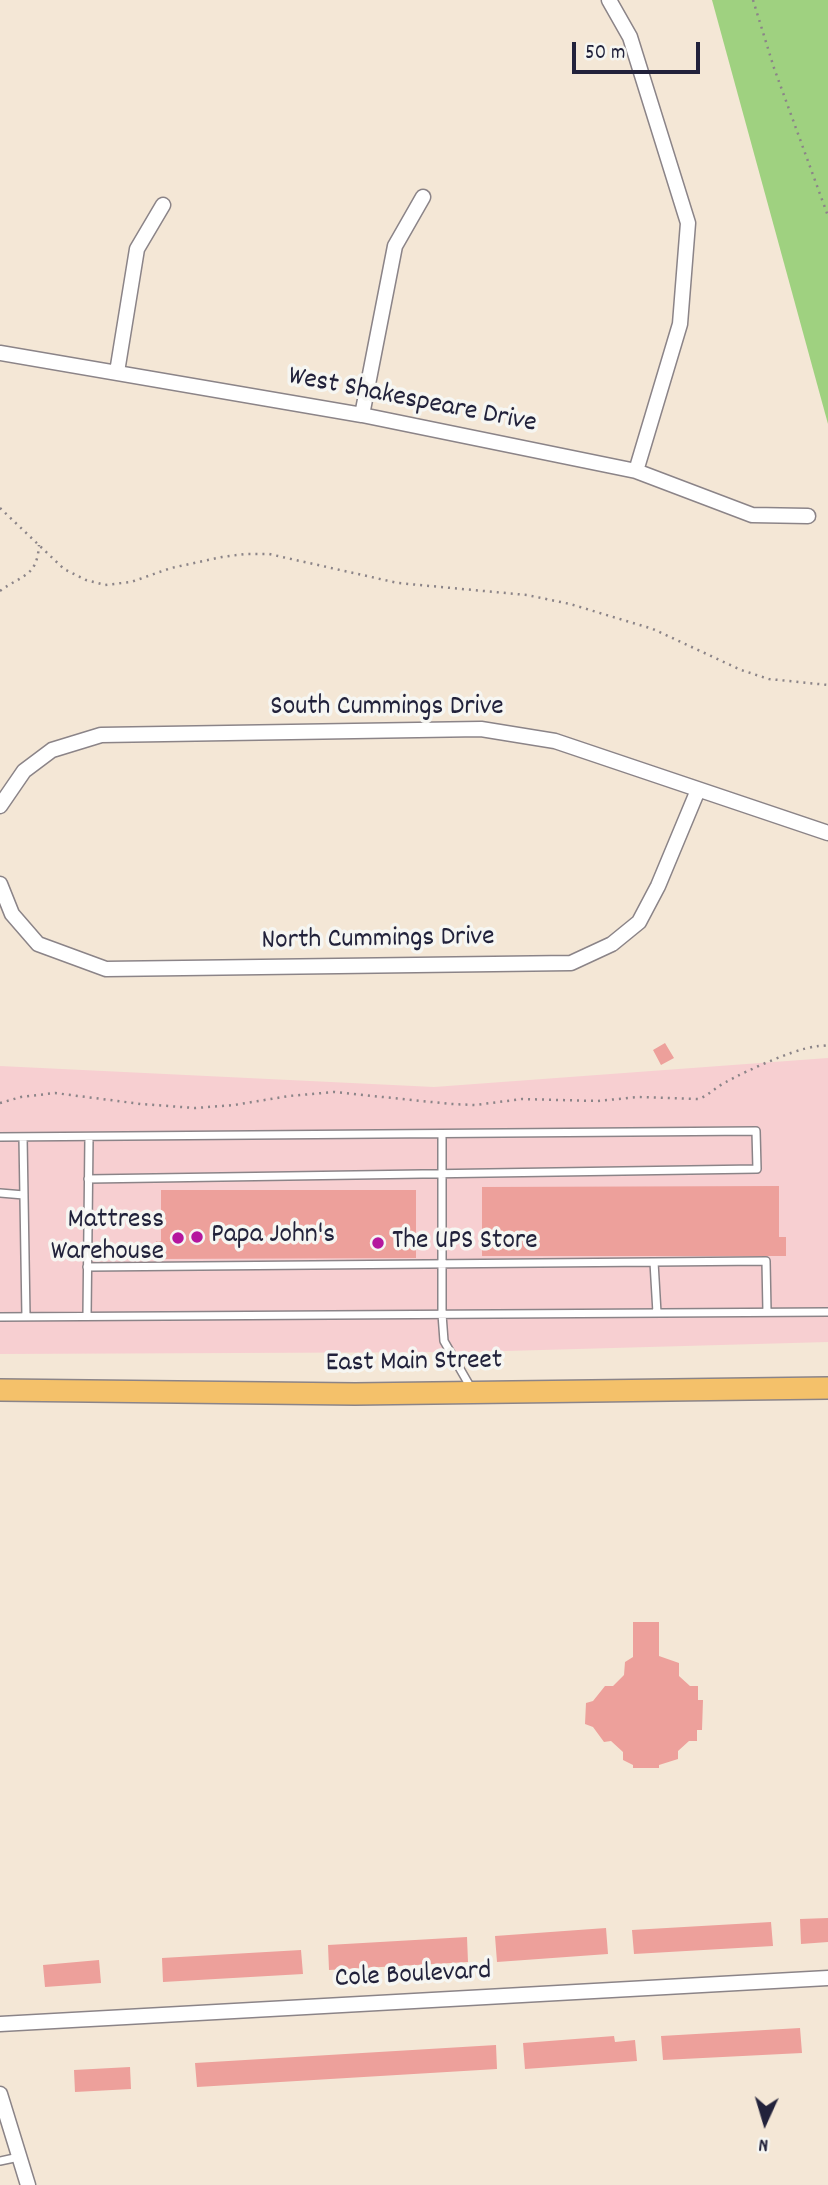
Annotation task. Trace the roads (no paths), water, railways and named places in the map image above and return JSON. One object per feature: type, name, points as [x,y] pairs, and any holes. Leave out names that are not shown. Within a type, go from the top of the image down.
[{"type":"main road","name":"East Main Street","points":[[0,1390],[355,1394],[828,1388]]},
{"type":"street","points":[[609,0],[630,37],[688,223],[680,324],[636,471]]},
{"type":"street","points":[[362,415],[395,246],[423,197]]},
{"type":"street","points":[[117,372],[137,249],[163,205]]},
{"type":"street","name":"West Shakespeare Drive","points":[[0,353],[362,415],[636,471],[752,515],[808,516]]},
{"type":"street","name":"South Cummings Drive","points":[[0,806],[24,771],[52,750],[101,736],[481,729],[555,741],[828,833]]},
{"type":"street","name":"North Cummings Drive","points":[[0,884],[12,914],[38,944],[107,969],[571,963],[612,944],[639,922],[658,886],[698,790]]},
{"type":"street","name":"Cole Boulevard","points":[[0,2024],[828,1978]]},
{"type":"street","points":[[0,2094],[28,2185]]},
{"type":"lane","points":[[0,1137],[756,1131],[757,1169],[88,1178]]},
{"type":"lane","points":[[442,1134],[444,1341],[474,1391]]},
{"type":"lane","points":[[87,1316],[89,1137]]},
{"type":"lane","points":[[23,1138],[26,1317]]},
{"type":"lane","points":[[0,1193],[24,1195]]},
{"type":"lane","points":[[87,1268],[766,1261],[767,1312]]},
{"type":"lane","points":[[654,1262],[657,1313]]},
{"type":"lane","points":[[0,1317],[828,1312]]},
{"type":"lane","points":[[0,2161],[19,2157]]},
{"type":"place","name":"Papa John's","points":[[197,1237]]},
{"type":"place","name":"Mattress Warehouse","points":[[178,1238]]},
{"type":"place","name":"The UPS Store","points":[[378,1243]]}]
